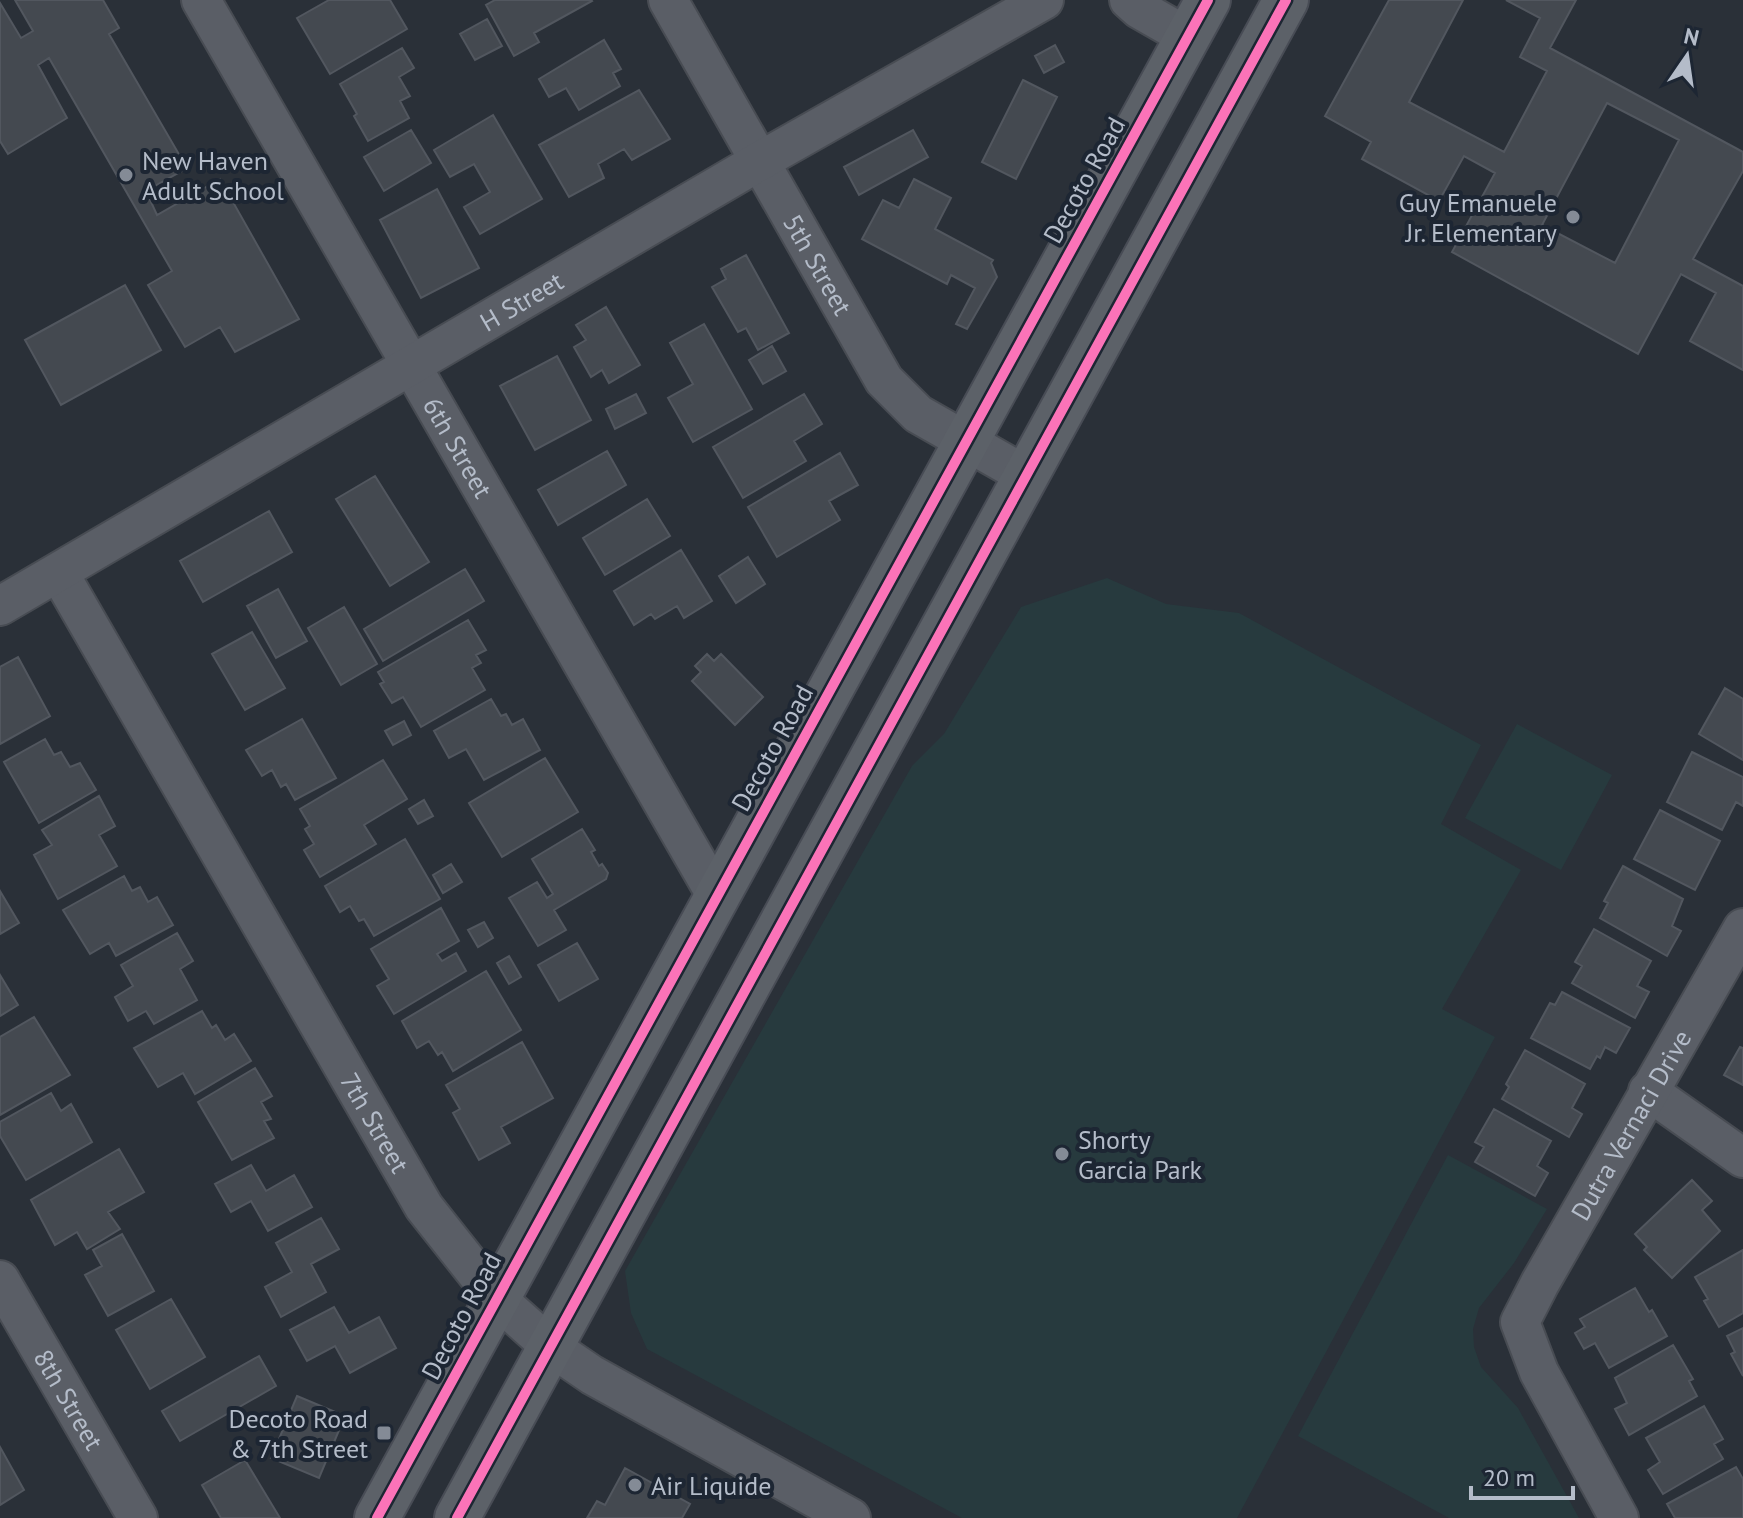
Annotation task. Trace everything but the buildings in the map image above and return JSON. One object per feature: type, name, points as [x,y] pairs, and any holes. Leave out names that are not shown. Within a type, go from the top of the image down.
[{"type":"main road","points":[[457,1518],[1286,0]]},
{"type":"main road","name":"Decoto Road","points":[[377,1518],[1198,18]]},
{"type":"street","name":"6th Street","points":[[201,0],[716,895]]},
{"type":"street","name":"5th Street","points":[[668,0],[884,380],[918,414],[1027,476]]},
{"type":"street","name":"H Street","points":[[0,606],[760,161],[1044,0]]},
{"type":"street","points":[[1129,0],[1139,9],[1198,18]]},
{"type":"street","name":"7th Street","points":[[59,573],[424,1207],[496,1298],[551,1347],[592,1375],[851,1518]]},
{"type":"street","name":"Dutra Vernaci Drive","points":[[1619,1518],[1539,1372],[1520,1322],[1743,928]]},
{"type":"street","points":[[1648,1091],[1743,1158]]},
{"type":"street","name":"8th Street","points":[[0,1280],[138,1518]]},
{"type":"green space","name":"Shorty Garcia Park","points":[[1107,578],[1166,604],[1239,613],[1481,745],[1441,824],[1521,870],[1442,1009],[1495,1037],[1237,1518],[962,1518],[647,1349],[631,1313],[625,1271],[912,766],[944,734],[1021,607]]},
{"type":"green space","points":[[1517,724],[1612,775],[1561,870],[1465,818]]},
{"type":"green space","points":[[1448,1155],[1547,1209],[1514,1263],[1479,1308],[1473,1329],[1474,1347],[1481,1367],[1518,1408],[1579,1518],[1449,1518],[1298,1436]]},
{"type":"cycle path","points":[[377,1518],[1208,0]]},
{"type":"cycle path","points":[[457,1518],[1286,0]]},
{"type":"place","name":"New Haven Adult School","points":[[126,175]]},
{"type":"place","name":"Guy Emanuele Jr. Elementary","points":[[1573,217]]},
{"type":"place","name":"Shorty Garcia Park","points":[[1062,1154]]},
{"type":"place","name":"Decoto Road & 7th Street","points":[[384,1433]]},
{"type":"place","name":"Air Liquide","points":[[635,1485]]}]
